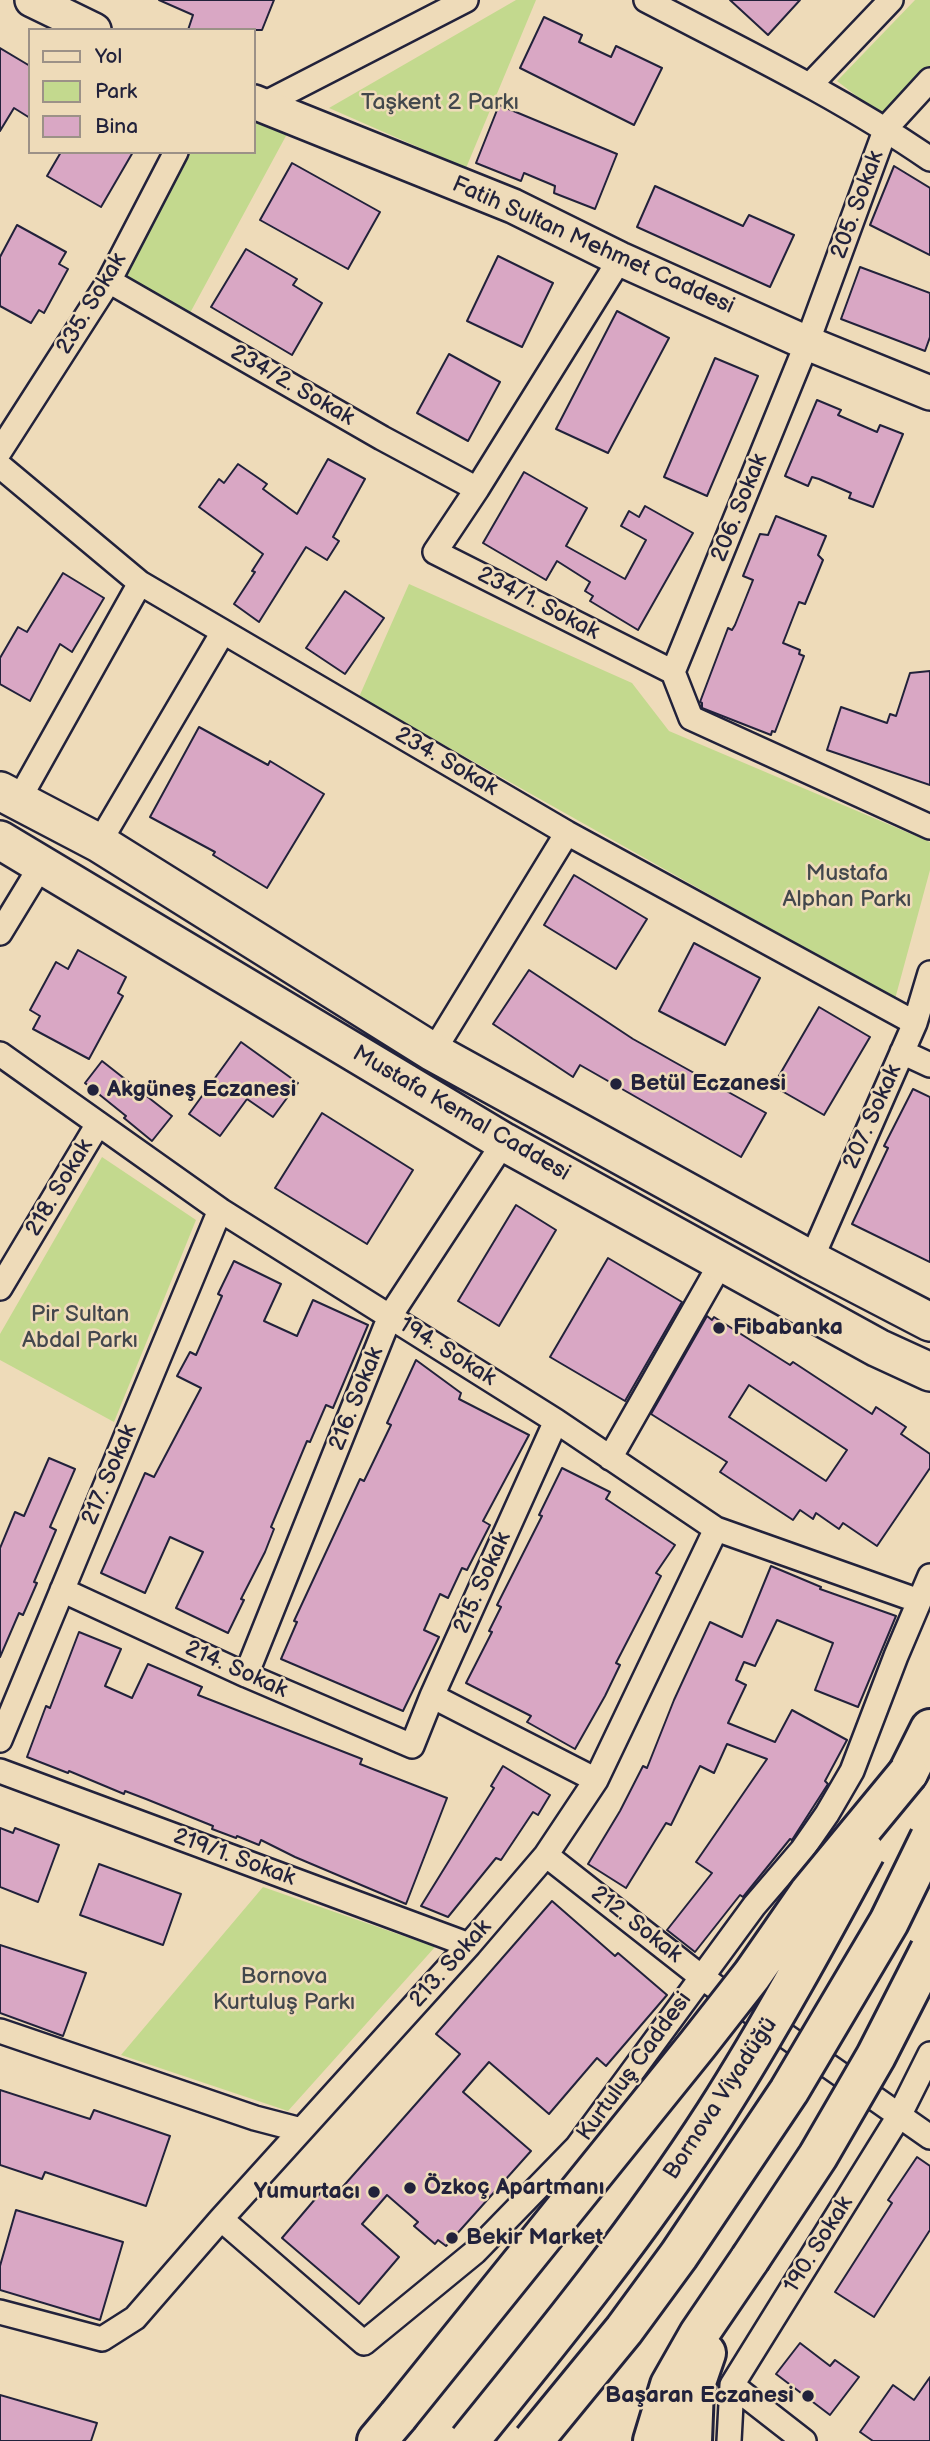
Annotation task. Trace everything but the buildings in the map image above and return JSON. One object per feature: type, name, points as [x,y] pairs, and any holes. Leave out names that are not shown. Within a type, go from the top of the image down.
[{"type":"highway","name":"Bornova Viyadüğü","points":[[469,2441],[608,2267],[714,2115],[793,1986],[930,1729]]},
{"type":"highway","points":[[377,2441],[698,2044],[752,1975],[809,1893],[908,1773]]},
{"type":"highway","points":[[533,2441],[624,2330],[679,2255],[789,2091],[889,1922],[930,1838]]},
{"type":"highway","points":[[653,2441],[670,2385],[699,2334],[824,2145],[876,2056],[930,1950]]},
{"type":"highway","points":[[692,2441],[694,2388],[707,2348],[751,2259]]},
{"type":"main road","points":[[32,0],[90,28]]},
{"type":"main road","name":"Fatih Sultan Mehmet Caddesi","points":[[258,104],[513,206],[620,259],[807,343],[930,393]]},
{"type":"main road","name":"Mustafa Kemal Caddesi","points":[[9,796],[99,843],[433,1052],[811,1260],[930,1322]]},
{"type":"main road","name":"Mustafa Kemal Caddesi","points":[[0,840],[504,1142],[878,1348],[930,1372]]},
{"type":"street","points":[[258,104],[466,0]]},
{"type":"street","points":[[646,0],[810,85],[886,128],[930,159]]},
{"type":"street","points":[[810,85],[891,0]]},
{"type":"street","name":"205. Sokak","points":[[807,343],[886,128],[930,80]]},
{"type":"street","name":"235. Sokak","points":[[0,451],[109,281],[175,154]]},
{"type":"street","name":"234/1. Sokak","points":[[620,259],[435,552],[673,672]]},
{"type":"street","name":"234/2. Sokak","points":[[109,281],[370,431],[477,489]]},
{"type":"street","name":"206. Sokak","points":[[673,672],[807,343]]},
{"type":"street","name":"234. Sokak","points":[[0,466],[139,583],[567,833],[915,1023]]},
{"type":"street","points":[[9,796],[139,583]]},
{"type":"street","points":[[99,843],[223,632]]},
{"type":"street","points":[[673,672],[691,718],[930,827]]},
{"type":"street","points":[[433,1052],[567,833]]},
{"type":"street","points":[[0,933],[42,864]]},
{"type":"street","name":"207. Sokak","points":[[811,1260],[915,1023],[930,973]]},
{"type":"street","points":[[902,1052],[930,1065]]},
{"type":"street","name":"194. Sokak","points":[[0,1054],[220,1210],[556,1421],[716,1529],[919,1601]]},
{"type":"street","name":"218. Sokak","points":[[0,1288],[98,1124]]},
{"type":"street","name":"216. Sokak","points":[[246,1675],[390,1316],[504,1142]]},
{"type":"street","name":"217. Sokak","points":[[0,1740],[220,1210]]},
{"type":"street","points":[[610,1458],[722,1261]]},
{"type":"street","name":"215. Sokak","points":[[412,1746],[556,1421]]},
{"type":"street","name":"213. Sokak","points":[[0,2312],[102,2339],[135,2318],[469,1945],[546,1855],[596,1780],[716,1529]]},
{"type":"street","name":"Kurtuluş Caddesi","points":[[221,2219],[364,2343],[475,2252],[577,2147],[700,1976],[802,1850],[827,1814],[852,1771],[930,1576]]},
{"type":"street","name":"214. Sokak","points":[[62,1590],[246,1675],[412,1746]]},
{"type":"street","points":[[432,1696],[596,1780]]},
{"type":"street","name":"219/1. Sokak","points":[[0,1771],[469,1945]]},
{"type":"street","name":"212. Sokak","points":[[546,1855],[700,1976],[930,2137]]},
{"type":"street","points":[[0,2031],[255,2118],[301,2130]]},
{"type":"street","name":"190. Sokak","points":[[729,2441],[732,2385],[899,2116],[930,2054]]},
{"type":"street","points":[[732,2385],[804,2441]]},
{"type":"green space","name":"Taşkent 2 Parkı","points":[[516,0],[536,0],[466,168],[329,108]]},
{"type":"green space","points":[[915,0],[930,0],[930,73],[889,121],[837,81]]},
{"type":"green space","points":[[256,118],[287,134],[190,313],[120,275],[185,154],[256,154]]},
{"type":"green space","name":"Mustafa Alphan Parkı","points":[[409,584],[632,683],[669,731],[930,842],[930,870],[895,999],[359,697]]},
{"type":"green space","name":"Pir Sultan Abdal Parkı","points":[[102,1157],[196,1220],[114,1422],[0,1360],[0,1334]]},
{"type":"green space","name":"Bornova Kurtuluş Parkı","points":[[263,1887],[435,1947],[288,2111],[121,2055]]},
{"type":"place","name":"Betül Eczanesi","points":[[616,1084]]},
{"type":"place","name":"Akgüneş Eczanesi","points":[[93,1090]]},
{"type":"place","name":"Fibabanka","points":[[719,1328]]},
{"type":"place","name":"Özkoç Apartmanı","points":[[410,2188]]},
{"type":"place","name":"Yumurtacı","points":[[374,2192]]},
{"type":"place","name":"Bekir Market","points":[[452,2238]]},
{"type":"place","name":"Başaran Eczanesi","points":[[808,2396]]}]
